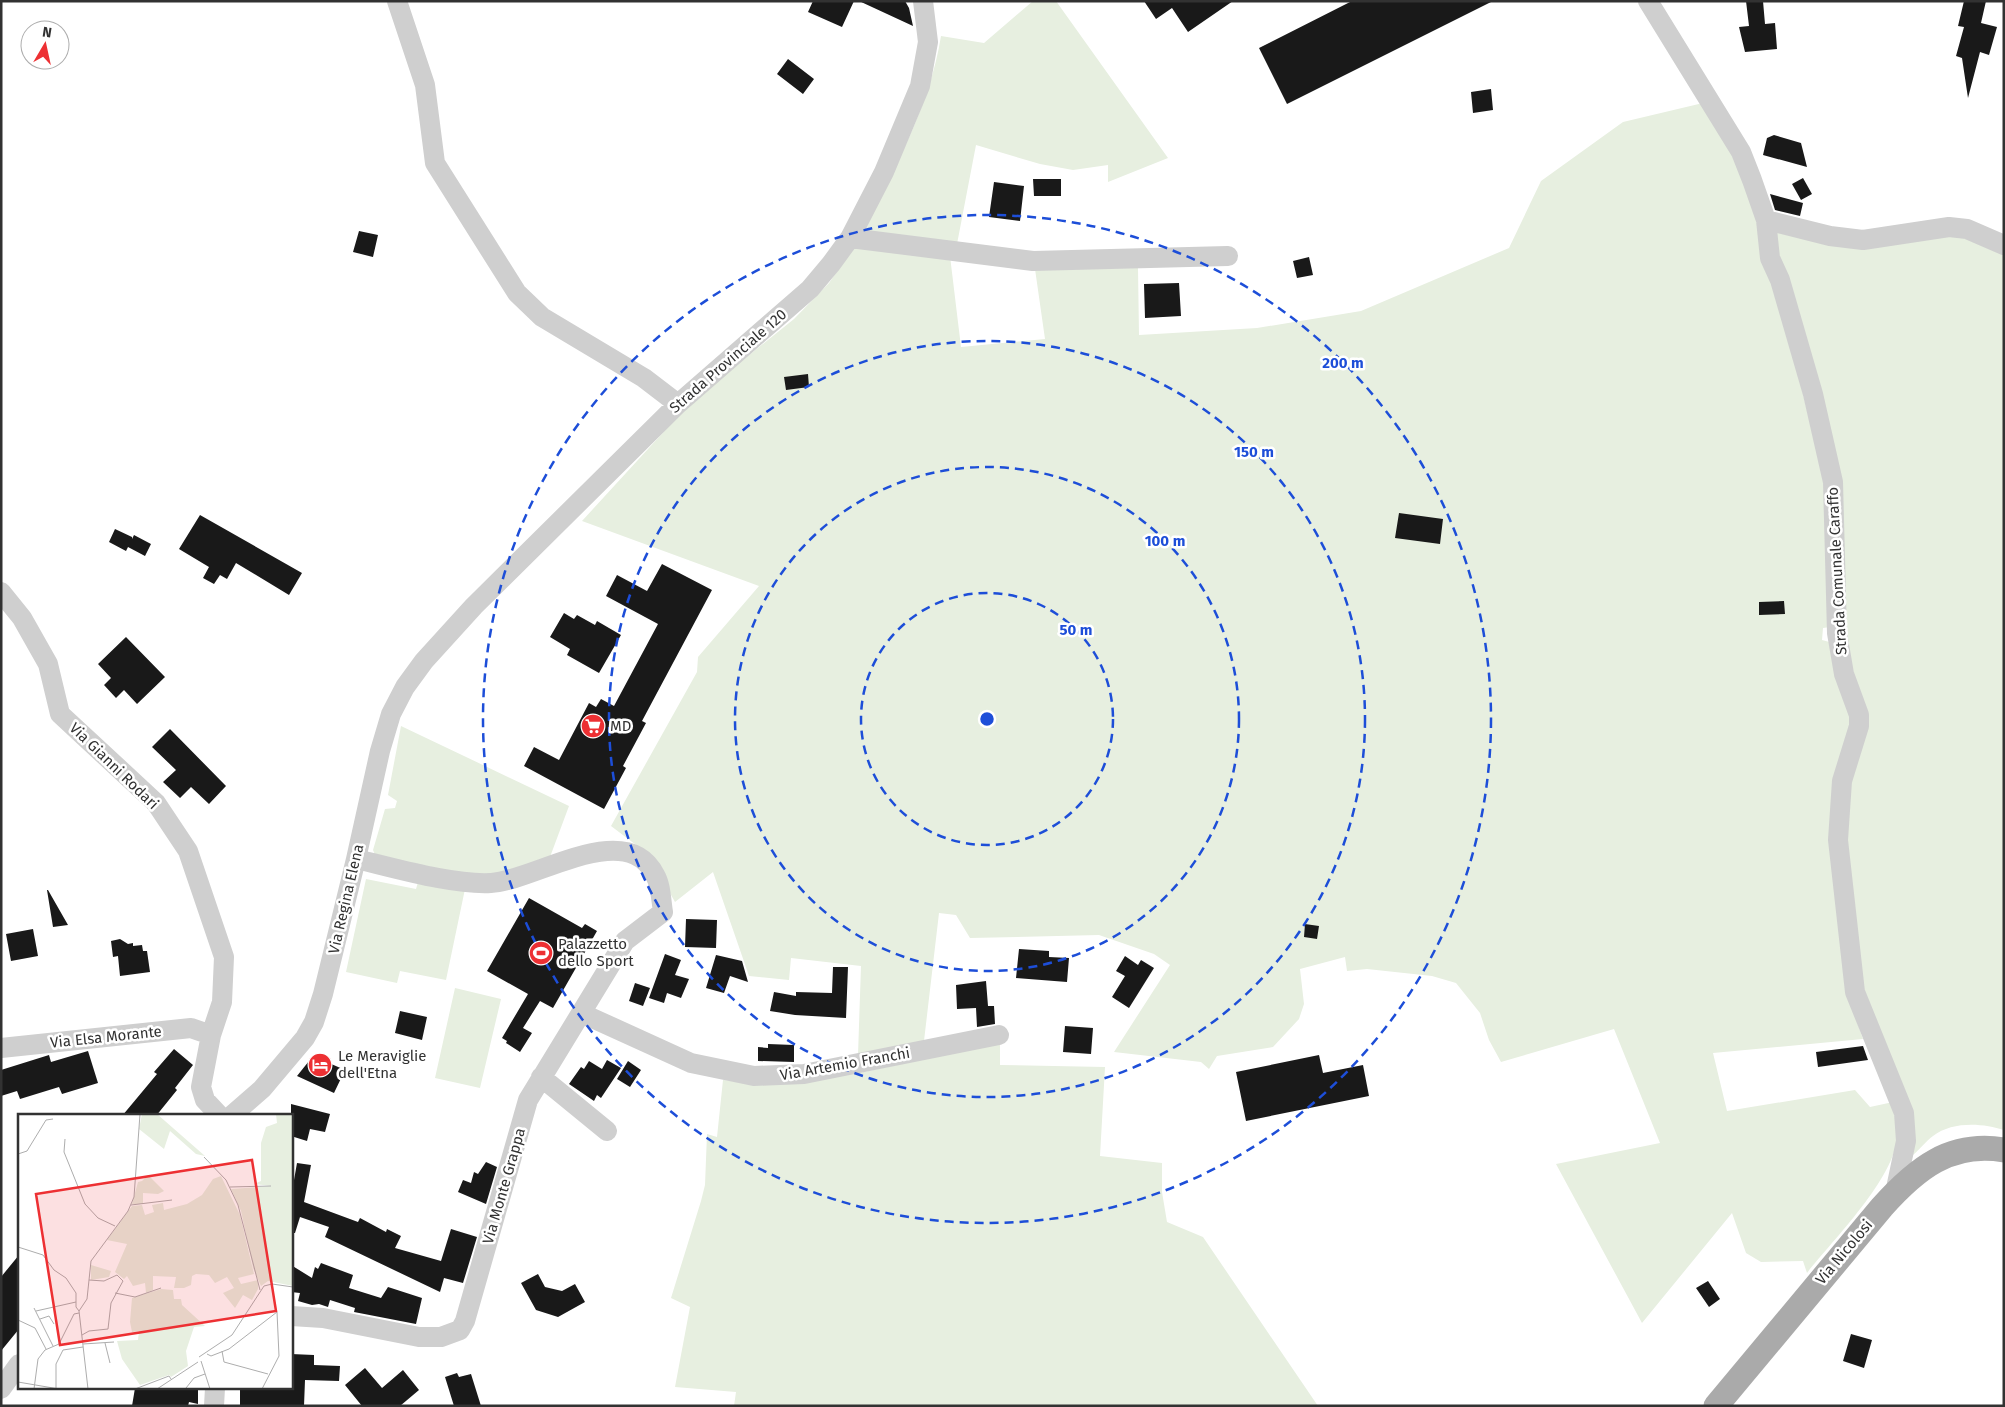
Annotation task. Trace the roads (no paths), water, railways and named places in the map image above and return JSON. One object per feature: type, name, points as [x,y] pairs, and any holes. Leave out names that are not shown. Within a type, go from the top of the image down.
[{"type":"main road","name":"Via Nicolosi","points":[[1716,1406],[1895,1193],[1932,1163],[1952,1153],[1973,1148],[2004,1150]]},
{"type":"street","points":[[397,1],[425,84],[435,163],[516,293],[542,317],[644,378],[678,404]]},
{"type":"street","name":"Strada Provinciale 120","points":[[424,661],[474,606],[678,404],[810,289],[850,238],[884,172],[920,86],[928,42],[923,1]]},
{"type":"street","name":"Strada Comunale Caraffo","points":[[1648,1],[1741,152],[1766,220],[1770,258],[1780,280],[1810,384],[1833,482],[1838,633],[1844,674],[1859,715],[1859,726],[1842,781],[1838,840],[1855,992],[1904,1113],[1906,1141],[1895,1193]]},
{"type":"street","points":[[1766,220],[1830,236],[1862,240],[1949,227],[1967,229],[2004,245]]},
{"type":"street","points":[[850,238],[1033,261],[1228,256]]},
{"type":"street","name":"Via Gianni Rodari","points":[[1,592],[22,618],[48,664],[60,714],[156,803],[188,851],[224,957],[222,1002],[211,1035],[201,1087],[205,1100],[218,1114]]},
{"type":"street","name":"Via Regina Elena","points":[[233,1114],[262,1089],[305,1038],[314,1022],[324,994],[380,751],[391,714],[405,687],[424,661]]},
{"type":"street","name":"Via Monte Grappa","points":[[292,1316],[323,1318],[419,1337],[441,1336],[460,1330],[465,1321],[528,1100],[625,941],[663,912],[656,875],[635,856],[618,852],[599,851],[515,880],[472,884],[356,860]]},
{"type":"street","name":"Via Artemio Franchi","points":[[581,1013],[691,1063],[754,1076],[804,1074],[999,1035]]},
{"type":"street","name":"Via Elsa Morante","points":[[1,1048],[190,1028],[211,1035]]},
{"type":"street","points":[[541,1077],[607,1131]]},
{"type":"street","points":[[1,1389],[18,1365]]},
{"type":"street","points":[[214,1406],[215,1390]]},
{"type":"place","name":"MD","points":[[593,726]]},
{"type":"place","name":"Palazzetto dello Sport","points":[[541,953]]},
{"type":"place","name":"Le Meraviglie dell'Etna","points":[[320,1065]]}]
